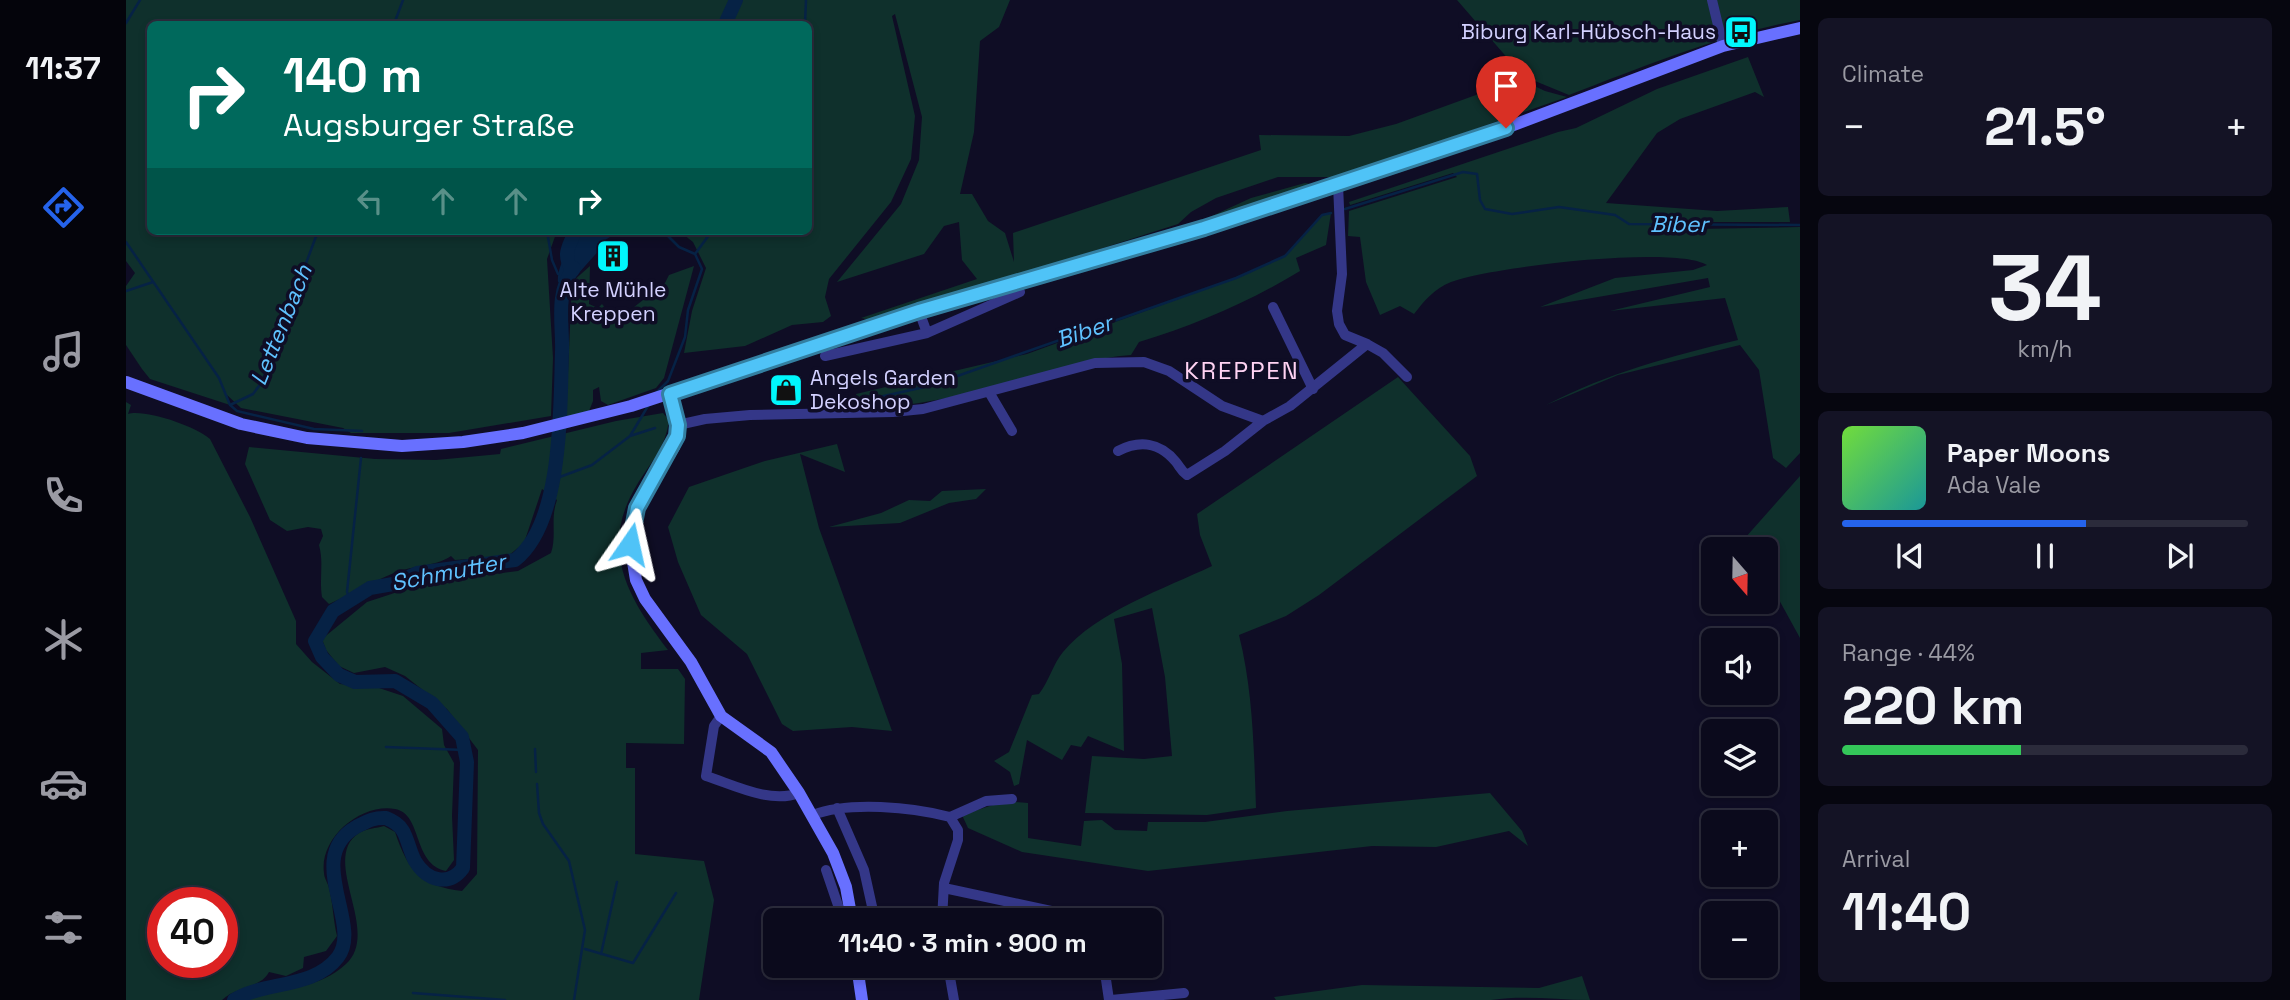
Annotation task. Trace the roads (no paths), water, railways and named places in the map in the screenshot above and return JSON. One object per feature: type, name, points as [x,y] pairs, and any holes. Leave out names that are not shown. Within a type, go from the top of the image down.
[{"type":"main road","points":[[126,382],[241,424],[307,438],[362,445],[439,445],[488,440],[574,421],[668,395],[919,311],[1338,186],[1482,137],[1723,46],[1800,28]]},
{"type":"main road","points":[[668,395],[678,425],[674,447],[637,508],[631,529],[631,556],[645,599],[691,662],[721,716],[771,752],[799,793],[841,871],[849,908]]},
{"type":"main road","points":[[859,978],[862,1000]]},
{"type":"street","points":[[1712,0],[1723,46]]},
{"type":"street","points":[[1338,186],[1342,274],[1337,311],[1339,324],[1345,335],[1383,353],[1407,377]]},
{"type":"street","points":[[825,356],[927,333],[1020,292]]},
{"type":"street","points":[[1273,307],[1313,389]]},
{"type":"street","points":[[919,311],[927,333]]},
{"type":"street","points":[[1118,451],[1131,444],[1145,443],[1158,447],[1187,475],[1313,389],[1367,344]]},
{"type":"street","points":[[678,425],[705,419],[750,415],[893,412],[989,392],[1095,363],[1144,362],[1169,371],[1222,406],[1263,421]]},
{"type":"street","points":[[989,392],[1012,431]]},
{"type":"street","points":[[721,716],[714,726],[706,776],[764,794],[783,797],[799,793]]},
{"type":"street","points":[[813,815],[837,808],[867,806],[950,817],[986,801],[1012,799]]},
{"type":"street","points":[[837,808],[864,870],[872,908]]},
{"type":"street","points":[[943,908],[944,888],[958,840],[958,830],[950,817]]},
{"type":"street","points":[[826,870],[840,908]]},
{"type":"street","points":[[944,888],[1037,908]]},
{"type":"street","points":[[950,978],[954,1000]]},
{"type":"street","points":[[1106,978],[1110,1000],[1184,993]]},
{"type":"water","points":[[583,235],[613,235],[600,243],[602,247],[569,284],[558,282],[563,261],[577,240]]},
{"type":"waterway","name":"Lettenbach","points":[[126,23],[140,0]]},
{"type":"waterway","name":"Lettenbach","points":[[395,21],[403,0]]},
{"type":"waterway","name":"Schmutter","points":[[726,21],[736,0]]},
{"type":"waterway","points":[[805,21],[806,0]]},
{"type":"waterway","name":"Biber","points":[[1345,209],[1463,172],[1477,174],[1480,200],[1485,209],[1512,214],[1559,207],[1615,215],[1629,224],[1800,225]]},
{"type":"waterway","name":"Biber","points":[[825,409],[929,386],[1236,278],[1285,256],[1322,215],[1331,213]]},
{"type":"waterway","name":"Lettenbach","points":[[230,405],[253,394],[262,382],[317,235]]},
{"type":"waterway","points":[[548,235],[552,260],[558,274]]},
{"type":"waterway","name":"Schmutter","points":[[573,235],[567,254],[572,271],[574,268]]},
{"type":"waterway","points":[[667,235],[679,247],[695,254]]},
{"type":"waterway","points":[[655,394],[668,381],[685,337],[688,310],[702,269],[695,254],[709,235]]},
{"type":"waterway","name":"Lettenbach","points":[[126,242],[219,378],[230,405],[237,411],[314,429],[362,431]]},
{"type":"waterway","name":"Schmutter","points":[[234,1000],[246,994],[316,975],[338,957],[344,943],[344,927],[336,891],[334,856],[341,840],[356,827],[378,818],[386,818],[396,823],[403,831],[415,861],[432,877],[451,878],[463,868],[467,762],[462,737],[432,703],[395,681],[355,682],[339,675],[322,657],[315,641],[333,611],[370,588],[393,584],[417,573],[515,560],[531,543],[542,520],[556,463],[561,403],[561,309],[564,289],[573,269]]},
{"type":"waterway","points":[[126,291],[153,282]]},
{"type":"waterway","points":[[630,436],[648,406]]},
{"type":"waterway","name":"Biber","points":[[557,478],[592,465],[630,436],[655,428]]},
{"type":"waterway","name":"Lettenbach","points":[[350,599],[347,592],[361,458]]},
{"type":"waterway","points":[[386,747],[464,750]]},
{"type":"waterway","points":[[535,749],[536,772]]},
{"type":"waterway","points":[[537,784],[539,813],[543,824],[569,861],[585,930],[574,1000]]},
{"type":"waterway","points":[[601,954],[617,882]]},
{"type":"waterway","points":[[585,949],[633,963],[676,893]]},
{"type":"waterway","points":[[413,993],[505,1000]]},
{"type":"place","name":"Biburg Karl-Hübsch-Haus","points":[[1741,32]]},
{"type":"place","name":"Alte Mühle Kreppen","points":[[613,256]]},
{"type":"place","name":"Angels Garden Dekoshop","points":[[786,390]]},
{"type":"district","name":"KREPPEN","points":[[1242,371]]}]
